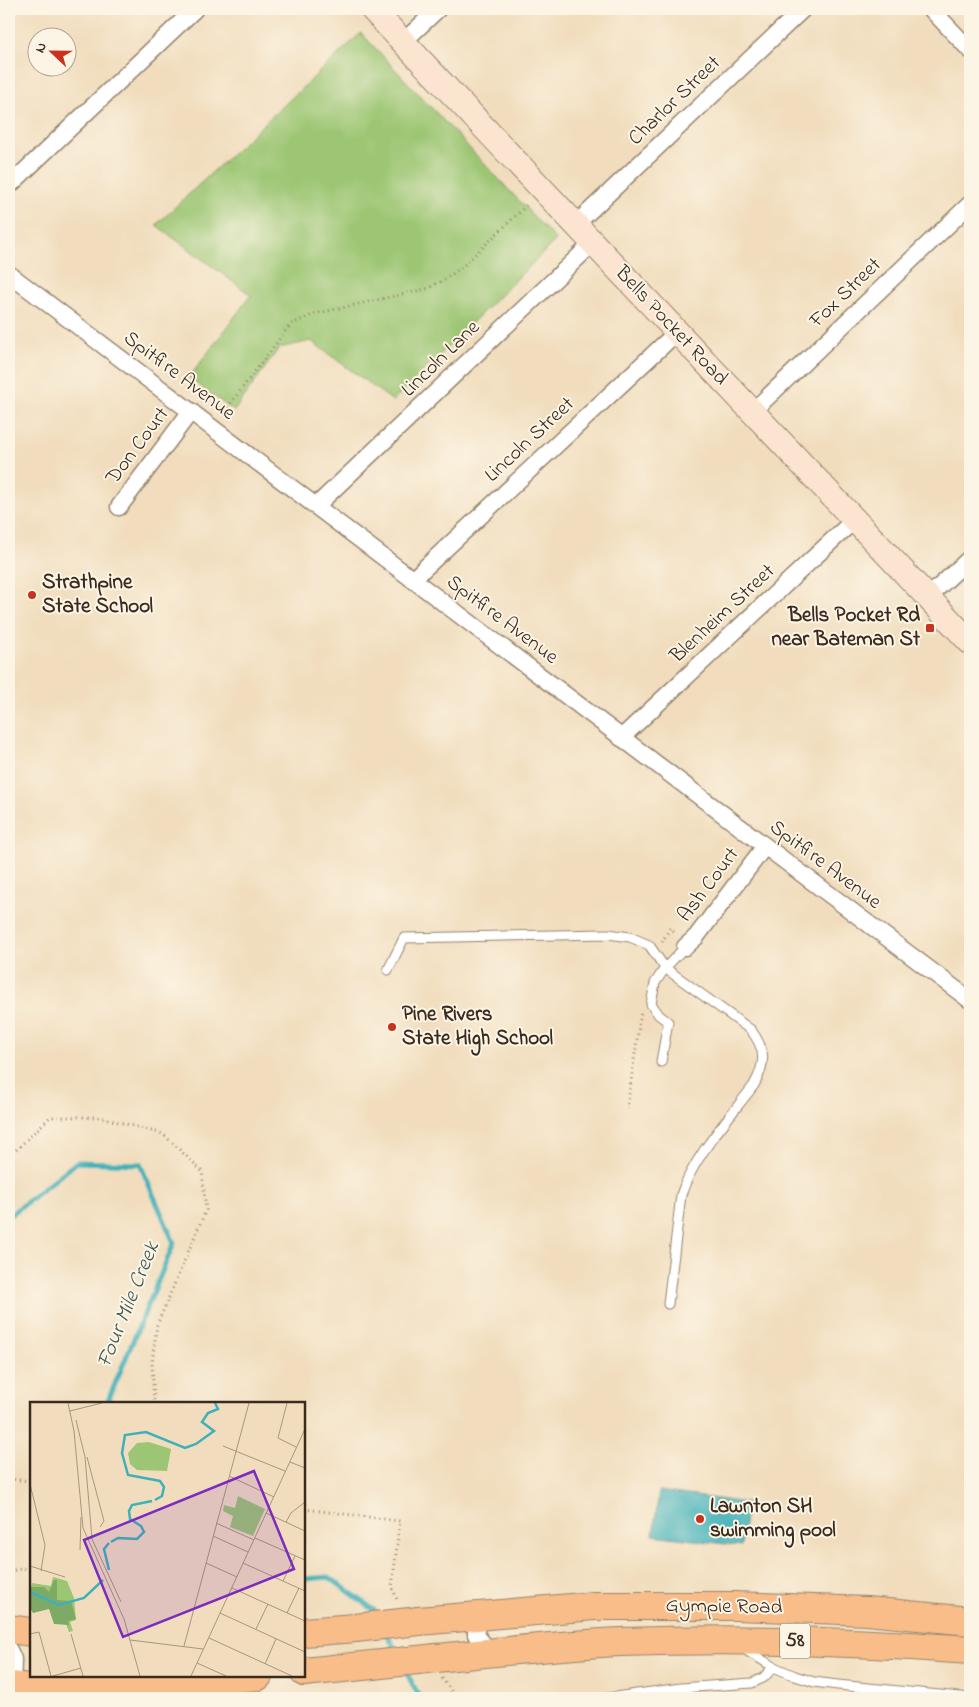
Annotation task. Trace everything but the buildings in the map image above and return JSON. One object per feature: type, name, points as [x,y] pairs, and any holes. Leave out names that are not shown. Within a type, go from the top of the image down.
[{"type":"highway","name":"Gympie Road","points":[[305,1632],[355,1628],[409,1612],[477,1615],[594,1606],[734,1606],[857,1610],[970,1621]]},
{"type":"highway","points":[[9,1629],[30,1632]]},
{"type":"highway","name":"Gympie Road","points":[[305,1672],[372,1665],[438,1667],[491,1653],[619,1642],[730,1640],[830,1642],[970,1650]]},
{"type":"highway","points":[[11,1690],[130,1686],[245,1677]]},
{"type":"main road","name":"Bells Pocket Road","points":[[372,9],[970,642]]},
{"type":"street","points":[[9,186],[195,9]]},
{"type":"street","points":[[403,42],[438,9]]},
{"type":"street","name":"Charlor Street","points":[[576,224],[803,9]]},
{"type":"street","points":[[932,9],[970,50]]},
{"type":"street","name":"Fox Street","points":[[752,412],[970,204]]},
{"type":"street","name":"Lincoln Lane","points":[[316,506],[594,242]]},
{"type":"street","name":"Spitfire Avenue","points":[[9,274],[970,1000]]},
{"type":"street","name":"Lincoln Street","points":[[413,579],[677,332]]},
{"type":"street","name":"Don Court","points":[[119,507],[191,411]]},
{"type":"street","name":"Blenheim Street","points":[[621,738],[854,520]]},
{"type":"street","points":[[928,598],[970,558]]},
{"type":"street","name":"Ash Court","points":[[685,947],[696,937],[765,846]]},
{"type":"street","points":[[477,1615],[476,1635],[491,1653]]},
{"type":"street","points":[[9,1650],[13,1659],[11,1690]]},
{"type":"lane","points":[[388,970],[404,938],[608,934],[630,937],[649,944],[665,968],[751,1030],[763,1050],[760,1074],[754,1085],[695,1164],[686,1180],[681,1195],[668,1304]]},
{"type":"lane","points":[[661,1062],[668,1022],[651,1004],[654,983],[685,947]]},
{"type":"lane","name":"Gympie Road","points":[[730,1640],[760,1660],[795,1676],[814,1682],[970,1698]]},
{"type":"lane","points":[[608,1698],[681,1688],[752,1683],[763,1678],[774,1667]]},
{"type":"path","points":[[231,418],[224,412],[290,325],[314,314],[426,289],[444,280],[462,267],[528,204]]},
{"type":"path","points":[[9,1157],[50,1117],[100,1117],[163,1134],[202,1171],[206,1210],[157,1325],[152,1362],[154,1402]]},
{"type":"path","points":[[9,1479],[30,1481]]},
{"type":"path","points":[[305,1509],[400,1521],[392,1587],[409,1612]]},
{"type":"path","points":[[9,1571],[30,1566]]},
{"type":"path","points":[[438,1667],[456,1698]]},
{"type":"path","points":[[556,1698],[575,1698]]},
{"type":"green space","points":[[361,33],[556,240],[393,401],[311,341],[279,348],[234,411],[189,378],[251,295],[156,225]]},
{"type":"water","name":"Lawnton SH swimming pool","points":[[659,1491],[747,1503],[741,1546],[653,1535]]},
{"type":"waterway","name":"Four Mile Creek","points":[[9,1216],[77,1162],[140,1164],[174,1243],[107,1402]]},
{"type":"waterway","name":"Four Mile Creek","points":[[305,1579],[329,1577],[374,1610],[378,1618]]},
{"type":"waterway","name":"Four Mile Creek","points":[[386,1632],[397,1653]]},
{"type":"waterway","name":"Four Mile Creek","points":[[405,1670],[420,1698]]},
{"type":"place","name":"Strathpine State School","points":[[32,595]]},
{"type":"place","name":"Bells Pocket Rd near Bateman St","points":[[930,628]]},
{"type":"place","name":"Pine Rivers State High School","points":[[392,1027]]},
{"type":"place","name":"Lawnton SH swimming pool","points":[[700,1519]]}]
